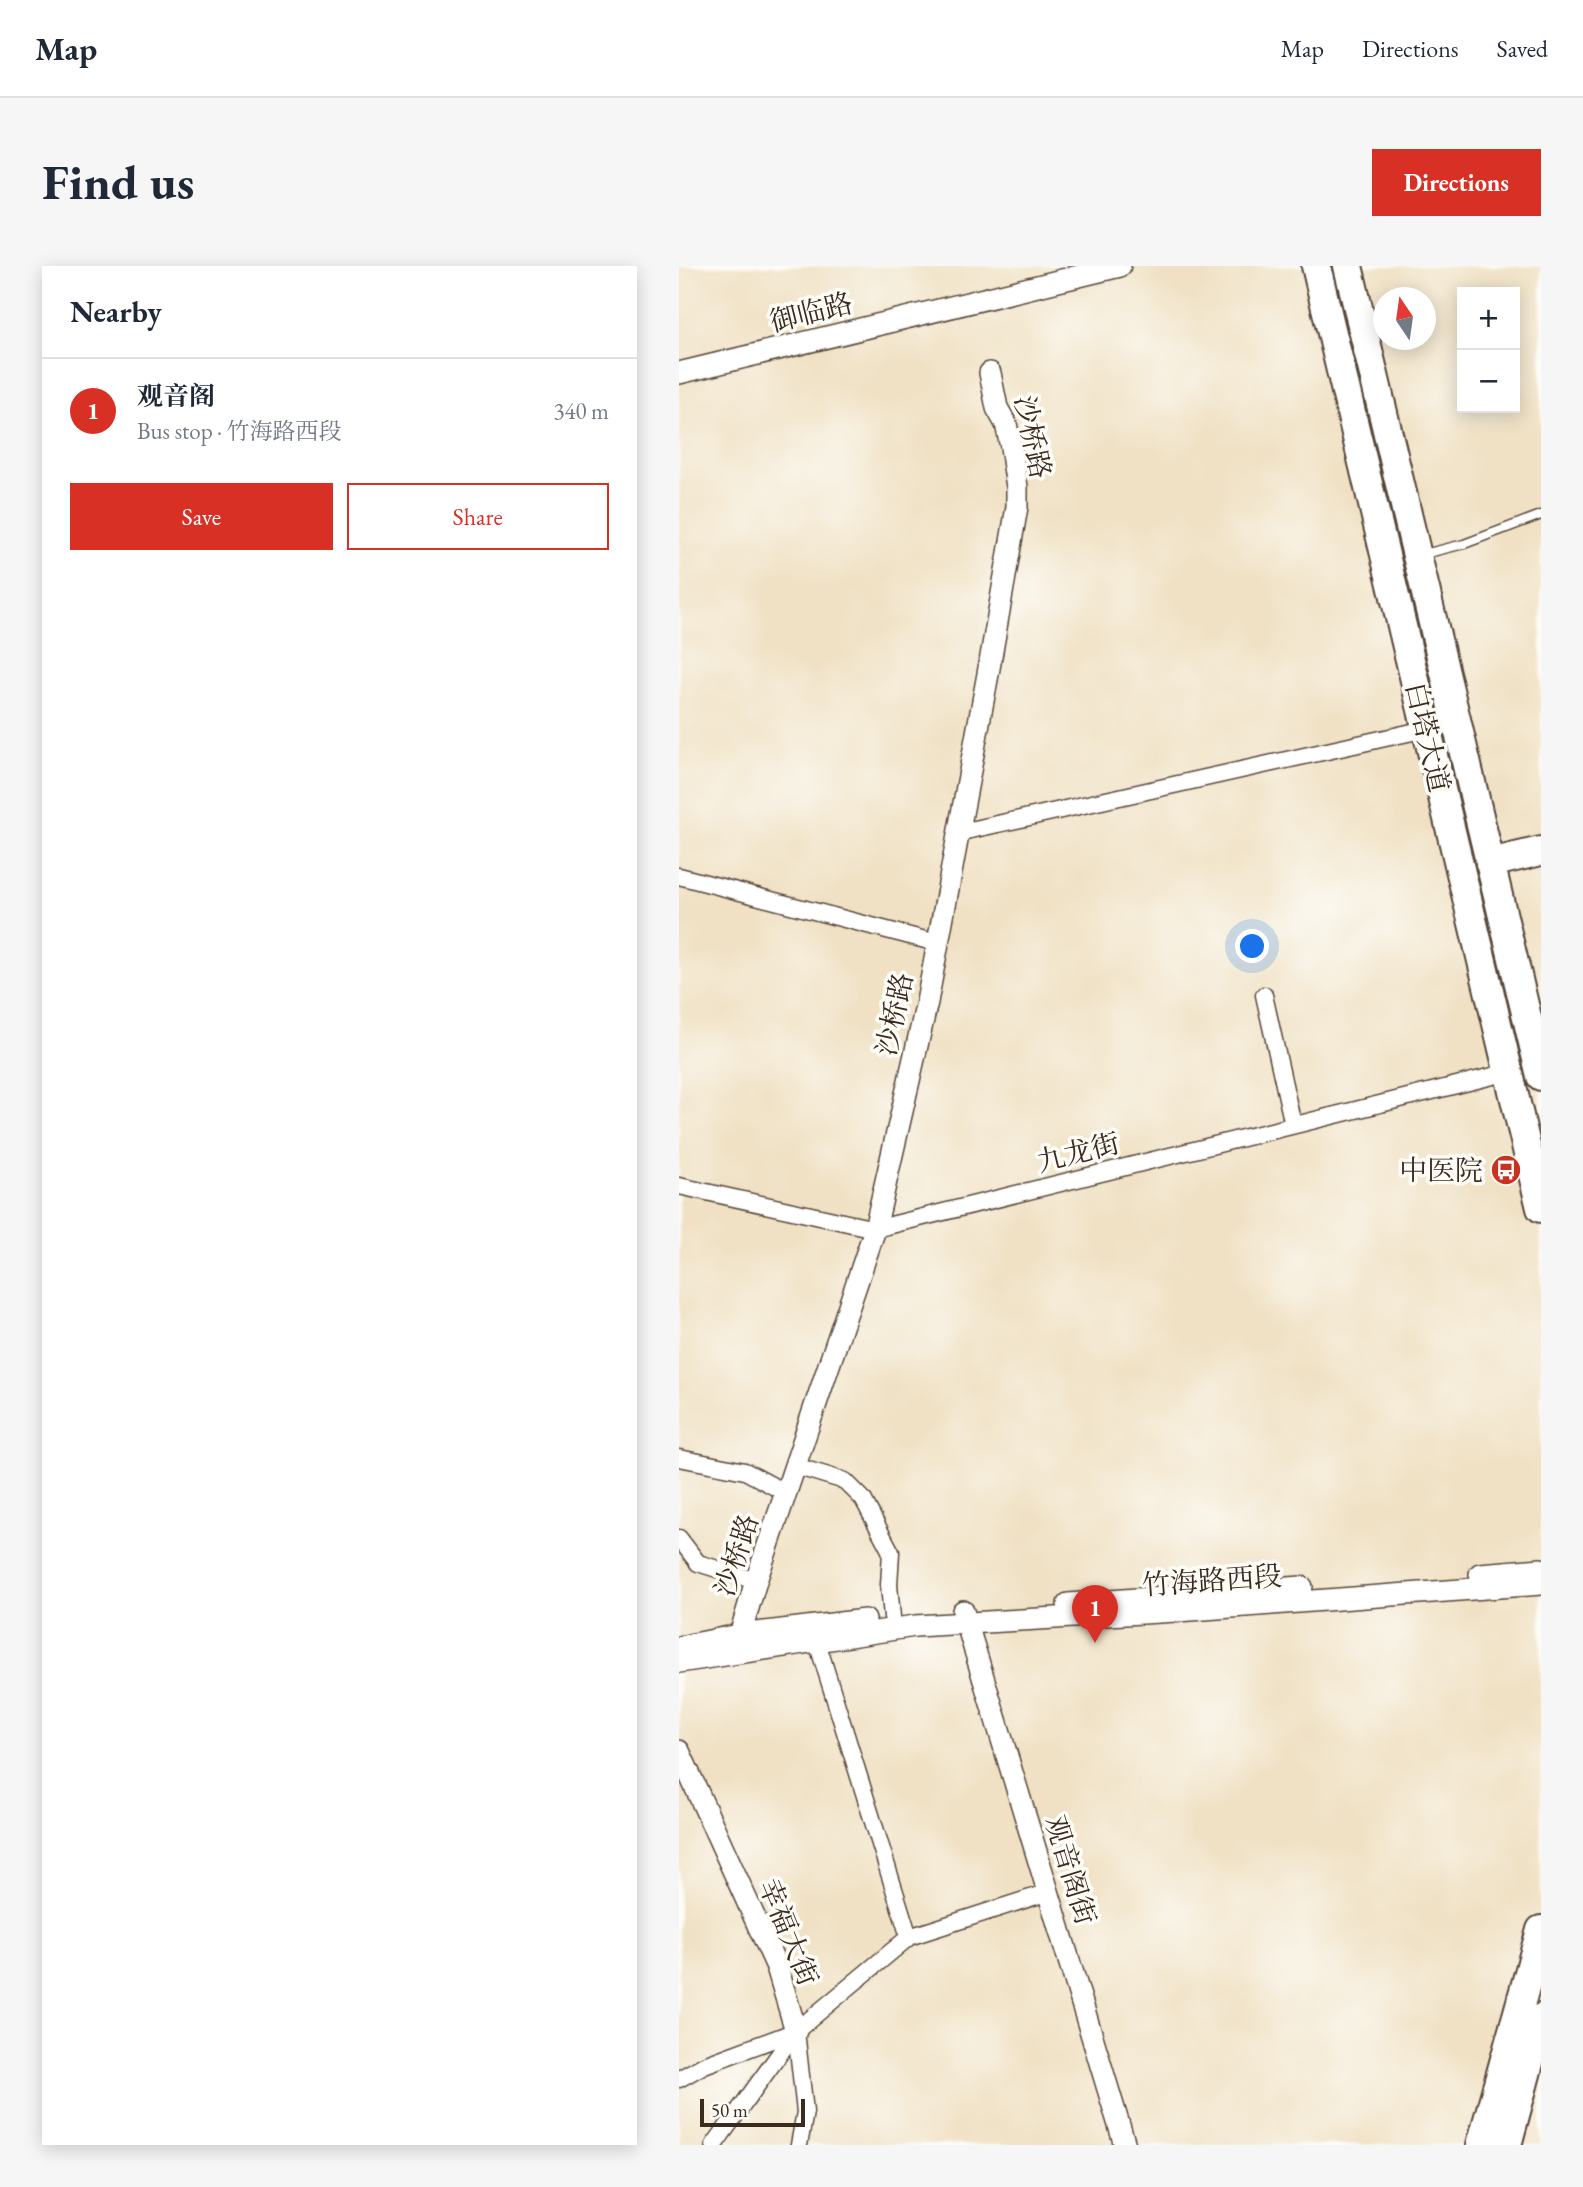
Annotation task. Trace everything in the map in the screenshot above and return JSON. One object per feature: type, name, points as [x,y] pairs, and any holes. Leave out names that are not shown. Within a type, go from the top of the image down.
[{"type":"highway","name":"白塔大道","points":[[1316,266],[1541,1208]]},
{"type":"highway","name":"白塔大道","points":[[1348,266],[1541,1076]]},
{"type":"highway","points":[[1492,872],[1541,851]]},
{"type":"highway","points":[[1492,872],[1541,870]]},
{"type":"highway","points":[[1481,2145],[1541,1930]]},
{"type":"highway","points":[[1507,2145],[1541,2018]]},
{"type":"street","name":"御临路","points":[[679,373],[1120,266]]},
{"type":"street","name":"沙桥路","points":[[737,1644],[875,1229],[927,1002],[1017,507],[1011,447],[1006,424],[997,408],[990,373]]},
{"type":"street","points":[[957,833],[1426,729]]},
{"type":"street","points":[[679,876],[937,943]]},
{"type":"street","points":[[1264,995],[1293,1125]]},
{"type":"street","name":"九龙街","points":[[875,1229],[1509,1072]]},
{"type":"street","points":[[679,1186],[875,1229]]},
{"type":"street","points":[[679,1458],[745,1471],[786,1493]]},
{"type":"street","points":[[795,1466],[845,1481],[863,1499],[891,1552],[888,1586],[892,1617]]},
{"type":"street","points":[[679,1538],[698,1563],[756,1581]]},
{"type":"street","name":"竹海路西段","points":[[737,1644],[817,1642],[965,1618],[1541,1569]]},
{"type":"street","name":"竹海路西段","points":[[682,1655],[892,1617],[965,1618],[1541,1584]]},
{"type":"street","name":"观音阁街","points":[[965,1618],[1125,2145]]},
{"type":"street","points":[[817,1642],[909,1937]]},
{"type":"street","name":"幸福大街","points":[[679,1751],[777,1968],[796,2031],[805,2112],[799,2145]]},
{"type":"street","points":[[713,2145],[796,2031],[909,1937],[1049,1892]]},
{"type":"street","points":[[679,2079],[704,2065],[796,2031]]},
{"type":"lane","points":[[1417,556],[1464,544],[1541,515]]},
{"type":"place","name":"中医院","points":[[1506,1170]]},
{"type":"place","name":"观音阁","points":[[1095,1643]]}]
